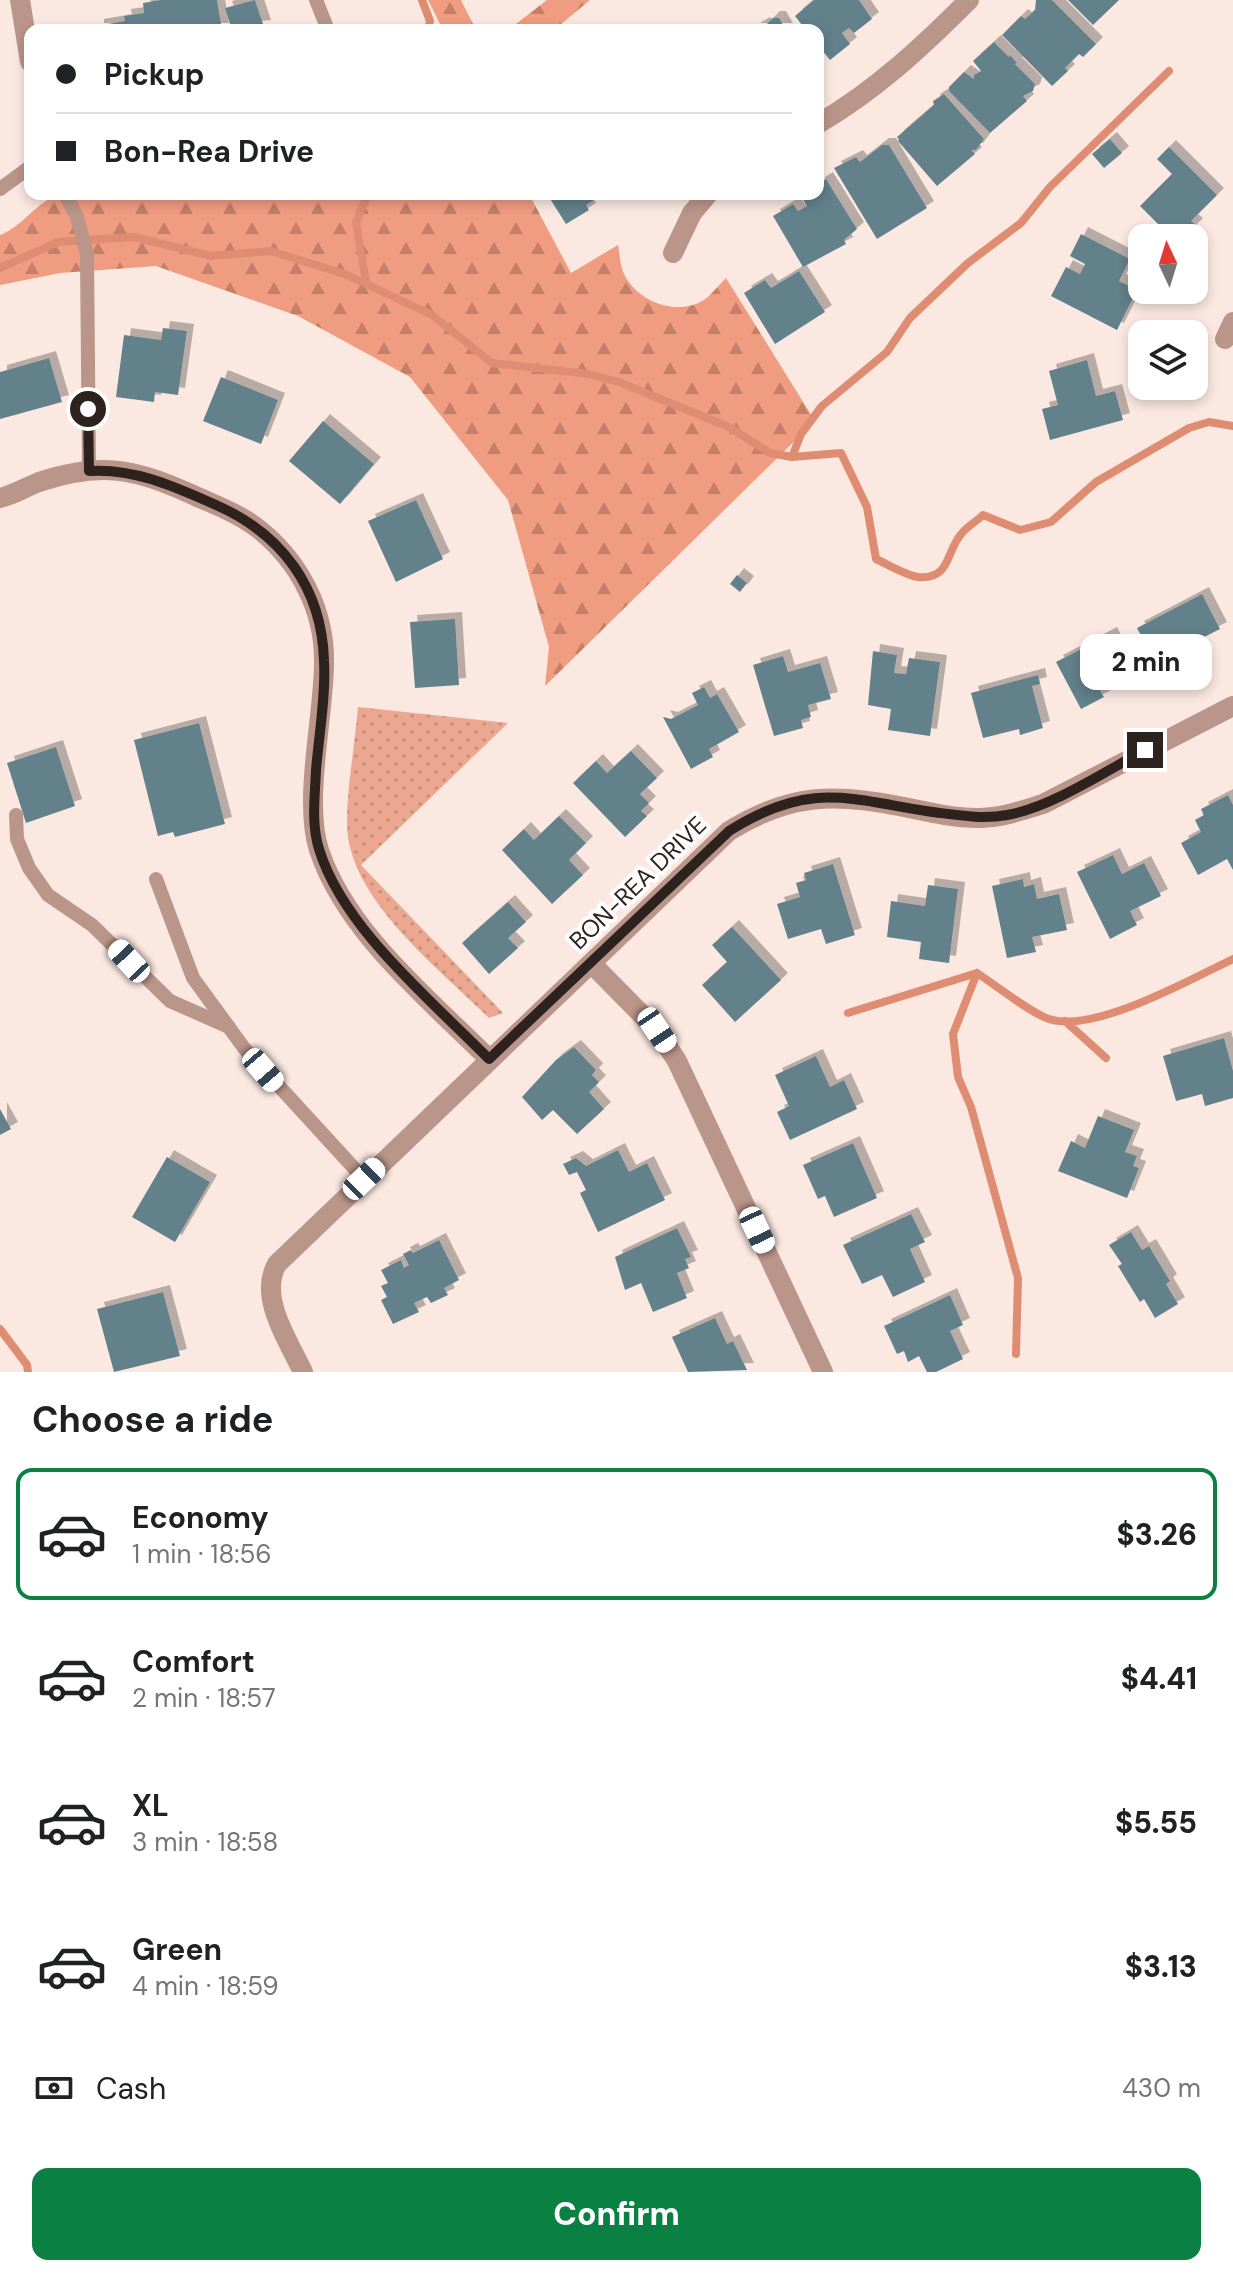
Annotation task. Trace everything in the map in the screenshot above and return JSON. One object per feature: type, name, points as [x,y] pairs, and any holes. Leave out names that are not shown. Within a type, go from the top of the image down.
[{"type":"street","points":[[20,0],[24,25]]},
{"type":"street","points":[[824,120],[855,102],[907,61],[969,0]]},
{"type":"street","points":[[673,253],[692,213],[703,200]]},
{"type":"street","points":[[0,498],[73,472],[135,473],[227,510],[260,530],[286,556],[310,589],[324,660],[314,806],[318,845],[329,877],[346,908],[378,946],[489,1059]]},
{"type":"street","name":"BON-REA DRIVE","points":[[303,1372],[274,1309],[270,1276],[277,1264],[729,831],[776,806],[802,799],[842,796],[975,818],[1009,815],[1043,804],[1233,706]]},
{"type":"street","points":[[591,963],[657,1030],[677,1061],[823,1372]]},
{"type":"lane","points":[[316,0],[326,24]]},
{"type":"lane","points":[[0,189],[24,171]]},
{"type":"lane","points":[[68,200],[77,217],[87,255],[89,471]]},
{"type":"lane","points":[[16,815],[17,839],[29,868],[48,895],[92,925],[170,1001],[229,1027]]},
{"type":"lane","points":[[156,879],[193,978],[273,1081],[364,1179]]},
{"type":"shaded area","points":[[358,707],[508,723],[361,865],[503,1013],[489,1018],[446,977],[400,930],[363,879],[351,852],[347,824]]},
{"type":"green space","points":[[428,0],[461,0],[473,24],[440,24]]},
{"type":"green space","points":[[547,0],[590,0],[561,24],[516,24]]},
{"type":"green space","points":[[532,200],[571,273],[618,245],[622,269],[632,286],[651,300],[674,307],[698,303],[726,278],[815,421],[545,686],[549,647],[508,500],[410,377],[298,316],[156,266],[60,273],[0,285],[0,235],[16,226],[44,202]]},
{"type":"building","points":[[217,0],[221,24],[108,24],[125,21],[124,16],[144,13],[143,3]]},
{"type":"building","points":[[255,0],[263,24],[230,24],[225,8]]},
{"type":"building","points":[[814,0],[859,0],[872,19],[854,33],[849,28],[842,33],[850,44],[830,60],[824,52],[824,24],[801,24],[795,16]]},
{"type":"building","points":[[1036,0],[1052,0],[1096,44],[1083,57],[1079,54],[1065,68],[1068,71],[1052,86],[1002,35],[1021,16],[1025,19],[1035,10]]},
{"type":"building","points":[[1068,0],[1119,0],[1093,25]]},
{"type":"building","points":[[773,18],[779,18],[782,24],[767,24]]},
{"type":"building","points":[[994,42],[1035,84],[1033,91],[1023,96],[1027,101],[990,133],[949,91],[949,87],[964,72],[974,79],[974,75],[981,71],[973,61]]},
{"type":"building","points":[[944,94],[984,139],[976,150],[971,150],[975,154],[937,186],[897,137]]},
{"type":"building","points":[[1110,139],[1122,153],[1104,168],[1092,154]]},
{"type":"building","points":[[882,145],[889,145],[927,208],[877,239],[834,168],[856,157],[860,162]]},
{"type":"building","points":[[1169,147],[1217,195],[1191,221],[1195,224],[1158,224],[1140,206],[1172,174],[1157,159]]},
{"type":"building","points":[[824,180],[857,229],[844,240],[846,244],[803,267],[773,216],[793,204],[798,211],[807,206],[803,200],[824,200]]},
{"type":"building","points":[[551,200],[594,200],[586,205],[589,210],[566,224]]},
{"type":"building","points":[[1081,234],[1128,258],[1119,281],[1128,286],[1130,304],[1117,330],[1051,296],[1066,267],[1080,274],[1085,264],[1070,256]]},
{"type":"building","points":[[799,271],[825,312],[775,344],[744,293],[765,280],[771,288]]},
{"type":"building","points":[[163,328],[187,331],[178,395],[155,392],[154,402],[116,397],[124,335],[161,340]]},
{"type":"building","points":[[49,358],[62,402],[0,419],[0,372]]},
{"type":"building","points":[[1087,360],[1096,396],[1115,391],[1123,420],[1050,440],[1042,409],[1058,405],[1049,371]]},
{"type":"building","points":[[221,377],[278,400],[261,444],[203,421]]},
{"type":"building","points":[[323,421],[374,464],[340,504],[289,461]]},
{"type":"building","points":[[416,500],[443,559],[396,582],[368,521]]},
{"type":"building","points":[[737,575],[747,583],[740,592],[730,584]]},
{"type":"building","points":[[1202,594],[1220,629],[1155,662],[1137,628]]},
{"type":"building","points":[[455,619],[459,685],[415,688],[410,622]]},
{"type":"building","points":[[1110,634],[1131,675],[1100,691],[1104,697],[1081,709],[1056,662]]},
{"type":"building","points":[[873,651],[897,655],[894,673],[906,674],[909,658],[940,662],[930,736],[888,730],[891,709],[868,705]]},
{"type":"building","points":[[783,656],[788,672],[820,663],[831,699],[808,705],[811,717],[801,720],[803,728],[774,736],[753,665]]},
{"type":"building","points":[[1038,675],[1040,684],[1032,686],[1043,728],[1020,735],[1019,729],[983,738],[971,693]]},
{"type":"building","points":[[704,687],[710,698],[717,694],[739,732],[709,749],[713,757],[691,769],[663,717],[671,719],[698,705],[692,693]]},
{"type":"building","points":[[199,723],[225,824],[175,837],[173,832],[158,836],[134,740]]},
{"type":"building","points":[[56,747],[75,806],[26,823],[7,763]]},
{"type":"building","points":[[631,751],[657,778],[640,794],[649,803],[641,811],[647,816],[625,837],[573,783],[596,761],[607,773]]},
{"type":"building","points":[[1228,795],[1233,805],[1233,870],[1227,859],[1198,875],[1181,843],[1201,832],[1195,820],[1204,815],[1201,809]]},
{"type":"building","points":[[559,816],[586,843],[569,860],[583,875],[552,904],[502,850],[524,829],[534,840]]},
{"type":"building","points":[[1113,855],[1122,874],[1144,863],[1161,896],[1130,911],[1137,925],[1110,939],[1077,872]]},
{"type":"building","points":[[833,864],[855,935],[826,944],[821,929],[788,939],[777,904],[800,897],[796,883],[806,880],[804,873]]},
{"type":"building","points":[[1023,879],[1024,887],[1034,884],[1037,899],[1059,894],[1067,930],[1032,937],[1036,952],[1007,958],[992,886]]},
{"type":"building","points":[[928,885],[958,889],[949,963],[919,959],[921,942],[887,937],[891,901],[925,906]]},
{"type":"building","points":[[508,902],[526,922],[508,938],[518,948],[489,974],[462,943]]},
{"type":"building","points":[[732,927],[781,980],[735,1022],[702,985],[727,962],[712,945]]},
{"type":"building","points":[[1224,1038],[1233,1071],[1233,1098],[1205,1106],[1202,1094],[1176,1101],[1163,1056]]},
{"type":"building","points":[[574,1047],[596,1070],[592,1075],[599,1082],[589,1092],[604,1109],[577,1134],[553,1110],[542,1120],[522,1097],[556,1060]]},
{"type":"building","points":[[816,1056],[830,1087],[844,1080],[857,1109],[790,1140],[777,1112],[789,1106],[775,1075]]},
{"type":"building","points":[[0,1109],[11,1129],[0,1135]]},
{"type":"building","points":[[1098,1116],[1134,1130],[1125,1152],[1137,1156],[1133,1166],[1139,1168],[1127,1198],[1058,1171],[1071,1141],[1085,1148]]},
{"type":"building","points":[[853,1143],[877,1198],[834,1217],[825,1196],[818,1199],[803,1165]]},
{"type":"building","points":[[618,1150],[629,1172],[647,1163],[665,1200],[598,1232],[580,1193],[586,1190],[577,1172],[569,1175],[563,1164],[576,1158],[586,1166]]},
{"type":"building","points":[[167,1157],[210,1182],[175,1242],[132,1217]]},
{"type":"building","points":[[911,1214],[925,1242],[910,1249],[925,1282],[893,1297],[882,1275],[862,1284],[843,1245]]},
{"type":"building","points":[[677,1228],[691,1257],[685,1259],[689,1268],[677,1273],[687,1298],[653,1312],[641,1283],[625,1290],[615,1257]]},
{"type":"building","points":[[1131,1232],[1142,1250],[1149,1246],[1170,1281],[1166,1284],[1178,1304],[1155,1318],[1144,1299],[1140,1302],[1109,1245]]},
{"type":"building","points":[[439,1240],[459,1280],[444,1288],[448,1295],[431,1303],[427,1297],[414,1303],[419,1312],[393,1324],[381,1300],[387,1297],[381,1286],[388,1283],[381,1270],[401,1260],[404,1268],[409,1265],[403,1254],[411,1250],[413,1253]]},
{"type":"building","points":[[163,1292],[180,1356],[114,1372],[97,1309]]},
{"type":"building","points":[[950,1295],[963,1325],[950,1331],[963,1359],[936,1372],[927,1372],[919,1356],[908,1362],[904,1351],[897,1354],[884,1326]]},
{"type":"building","points":[[715,1318],[727,1344],[733,1341],[747,1370],[688,1372],[672,1337]]},
{"type":"waterway","points":[[422,0],[429,24]]},
{"type":"waterway","points":[[792,457],[801,434],[822,406],[887,352],[910,318],[968,263],[1021,223],[1050,187],[1169,71]]},
{"type":"waterway","points":[[365,200],[356,222],[366,282]]},
{"type":"waterway","points":[[0,268],[58,242],[134,237],[211,256],[271,251],[347,275],[432,315],[492,363],[588,374],[619,382],[729,427],[770,453],[792,457],[841,453],[867,507],[876,559],[918,577],[937,574],[957,539],[983,515],[1020,530],[1051,522],[1096,482],[1189,428],[1209,422],[1233,426]]},
{"type":"waterway","points":[[977,973],[1042,1016],[1068,1022],[1116,1012],[1233,959]]},
{"type":"waterway","points":[[977,973],[953,1034],[958,1077],[971,1107],[1018,1278],[1016,1354]]},
{"type":"waterway","points":[[848,1013],[977,973]]},
{"type":"waterway","points":[[1065,1021],[1106,1058]]},
{"type":"waterway","points":[[0,1329],[27,1365],[28,1372]]},
{"type":"route","points":[[88,409],[89,471],[135,473],[227,510],[260,530],[286,556],[310,589],[324,660],[314,806],[318,845],[329,877],[346,908],[378,946],[489,1059],[729,831],[752,817],[802,799],[842,796],[975,818],[1009,815],[1043,804],[1145,750]]}]
